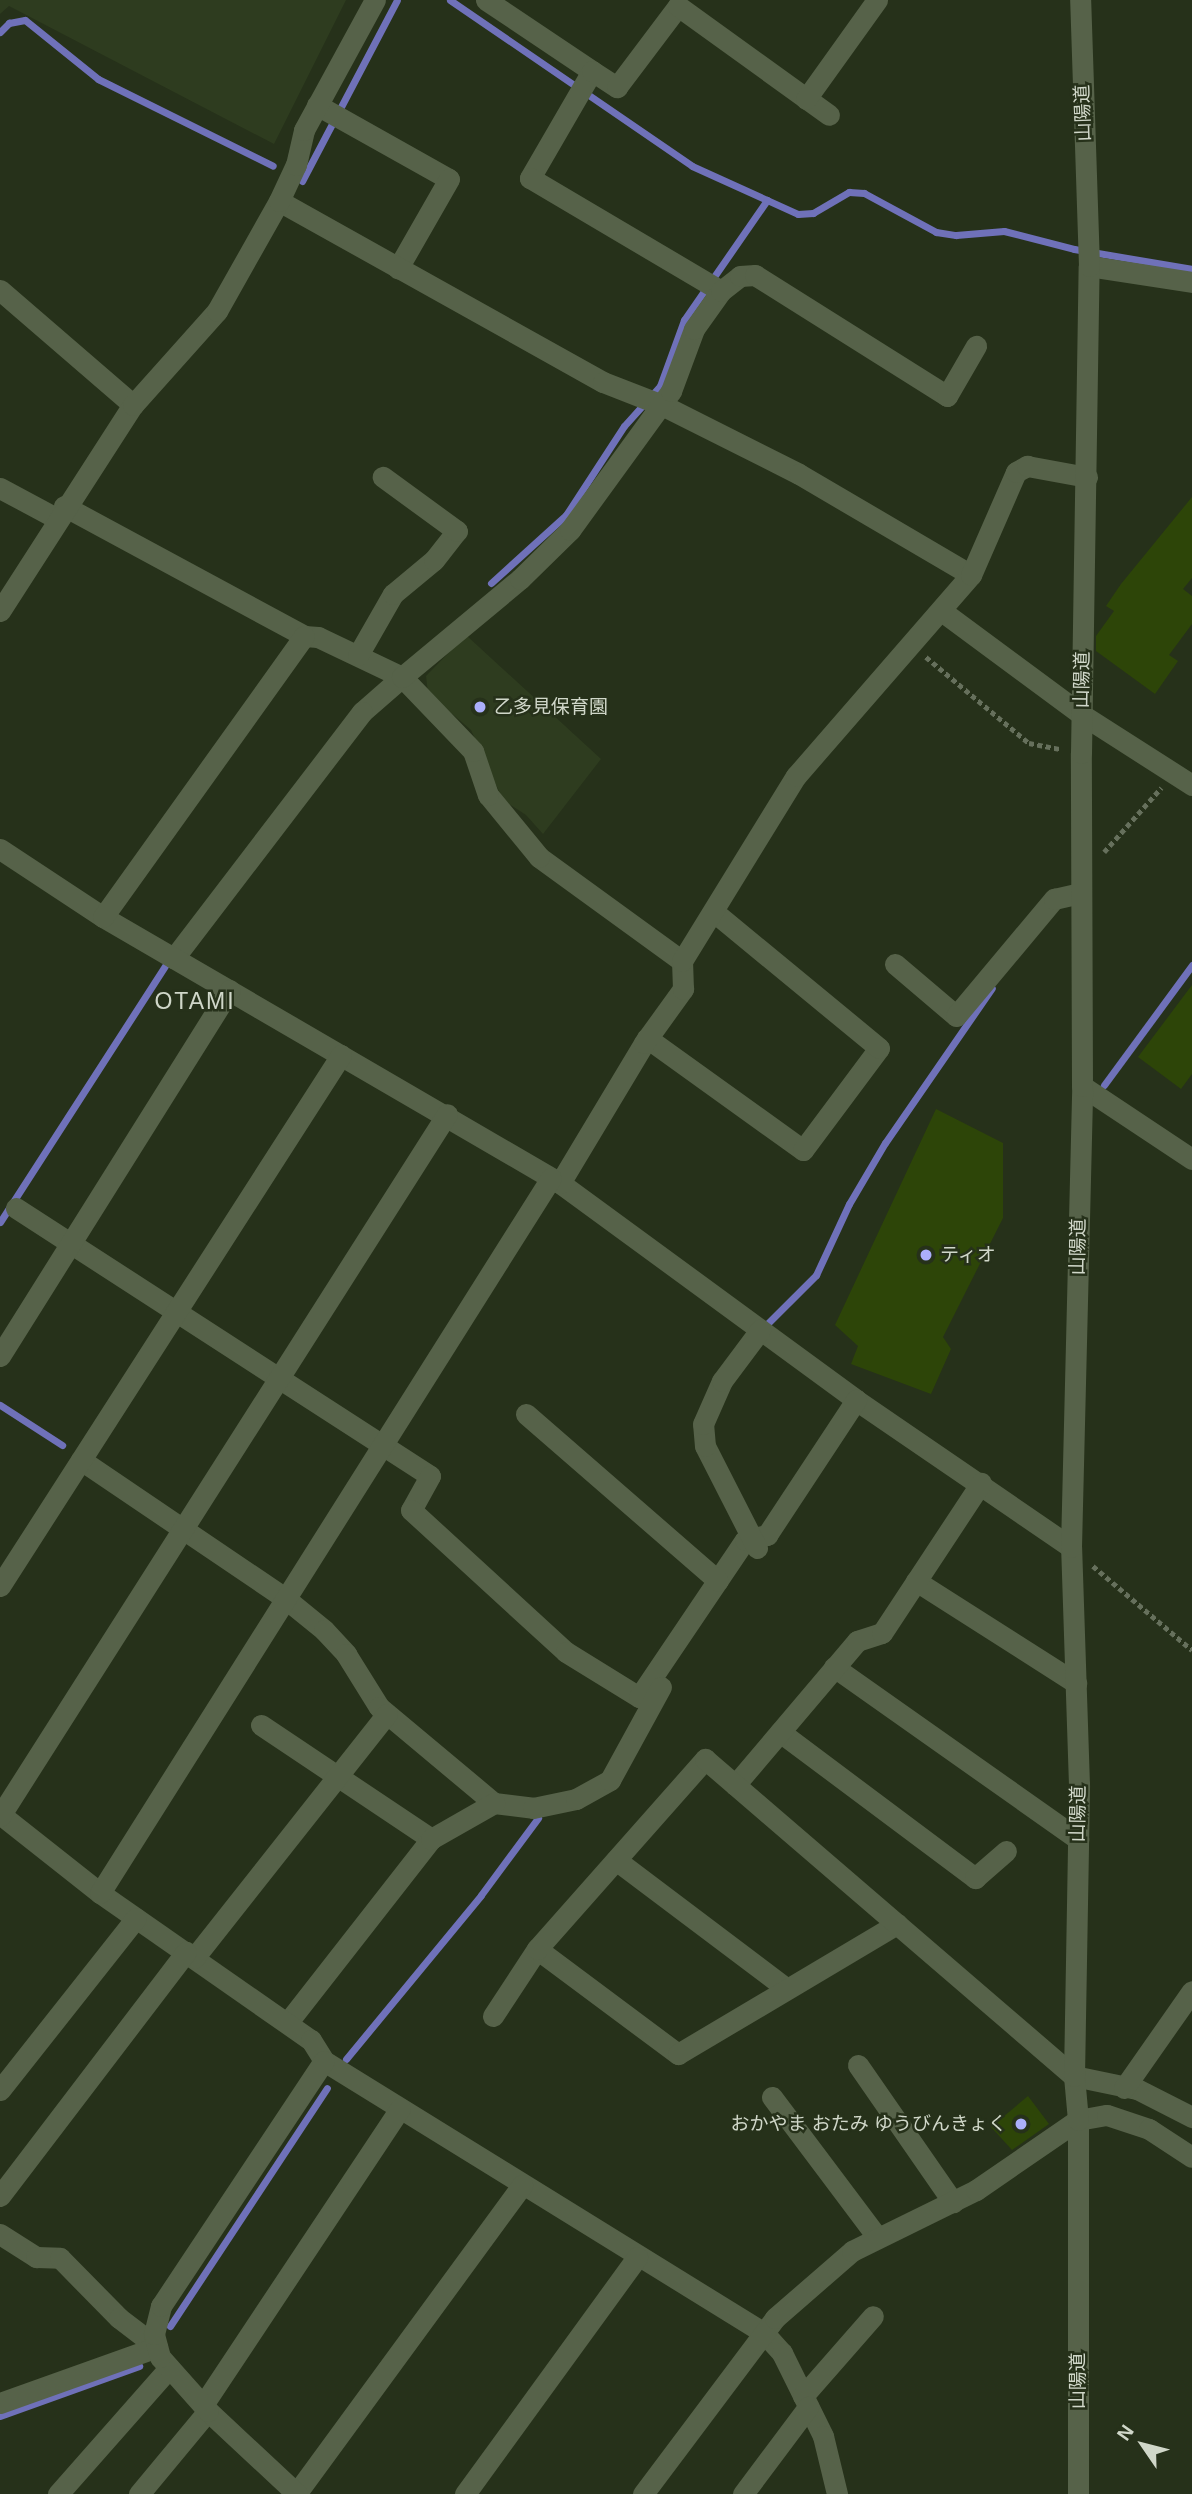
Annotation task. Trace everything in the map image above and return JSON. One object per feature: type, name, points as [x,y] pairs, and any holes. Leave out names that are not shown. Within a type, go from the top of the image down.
[{"type":"street","points":[[0,611],[60,512],[133,405],[217,311],[331,112],[374,0]]},
{"type":"street","points":[[486,0],[589,75],[617,87],[678,6],[829,115]]},
{"type":"street","points":[[806,99],[877,0]]},
{"type":"street","name":"山陽道","points":[[1078,2494],[1078,2120],[1074,2076],[1078,1839],[1071,1547],[1082,1086],[1081,754],[1089,256],[1080,0]]},
{"type":"street","points":[[589,75],[572,99],[530,178],[713,287]]},
{"type":"street","points":[[331,112],[449,179],[398,268]]},
{"type":"street","points":[[279,201],[603,382],[651,401],[799,474],[971,575]]},
{"type":"street","points":[[1089,256],[1192,282]]},
{"type":"street","points":[[174,958],[362,712],[520,579],[570,530],[695,329],[713,287],[740,276],[755,275],[947,396],[976,346]]},
{"type":"street","points":[[0,290],[133,405]]},
{"type":"street","points":[[100,1893],[383,1444],[647,1038],[683,989],[682,961],[715,912],[796,776],[943,612],[971,575],[1016,472],[1027,466],[1087,477]]},
{"type":"street","points":[[358,655],[393,594],[434,560],[457,531],[383,477]]},
{"type":"street","points":[[0,488],[60,512],[304,636],[318,637],[402,677],[473,751],[488,795],[539,857],[682,961]]},
{"type":"street","points":[[943,612],[1082,714],[1183,779]]},
{"type":"street","points":[[103,917],[304,636]]},
{"type":"street","points":[[0,849],[103,917],[447,1114],[556,1181],[856,1400],[1071,1547]]},
{"type":"street","points":[[895,964],[956,1016],[1055,899],[1080,886]]},
{"type":"street","points":[[647,1038],[803,1150],[879,1048],[715,912]]},
{"type":"street","points":[[0,1356],[230,990]]},
{"type":"street","points":[[0,1586],[341,1055]]},
{"type":"street","points":[[1082,1086],[1192,1159]]},
{"type":"street","points":[[447,1114],[0,1814],[100,1893],[288,2022],[311,2040],[324,2061],[764,2333],[782,2353],[822,2436],[836,2494]]},
{"type":"street","points":[[16,1208],[430,1476],[411,1510],[566,1652],[639,1697],[745,1540],[767,1535],[856,1400]]},
{"type":"street","points":[[81,1460],[181,1531],[286,1599],[346,1654],[363,1687],[387,1714],[494,1803],[509,1808],[544,1806],[576,1799],[610,1780],[646,1709],[758,1547],[705,1446],[703,1424],[722,1381],[760,1330]]},
{"type":"street","points":[[526,1414],[718,1581]]},
{"type":"street","points":[[735,1785],[857,1641],[882,1633],[981,1483]]},
{"type":"street","points":[[916,1581],[1076,1683]]},
{"type":"street","points":[[834,1667],[1078,1839]]},
{"type":"street","points":[[0,2196],[190,1955],[387,1714]]},
{"type":"street","points":[[261,1725],[432,1839]]},
{"type":"street","points":[[780,1732],[975,1878],[1006,1851]]},
{"type":"street","points":[[493,2016],[537,1949],[705,1759],[1074,2076],[1137,2089],[1192,2117]]},
{"type":"street","points":[[288,2022],[432,1839],[494,1803]]},
{"type":"street","points":[[616,1860],[787,1989]]},
{"type":"street","points":[[0,2090],[136,1918]]},
{"type":"street","points":[[537,1949],[678,2054],[897,1924]]},
{"type":"street","points":[[1124,2088],[1192,1991]]},
{"type":"street","points":[[324,2061],[161,2306],[154,2334],[157,2347],[169,2368],[273,2487],[297,2494],[522,2185]]},
{"type":"street","points":[[858,2066],[953,2202]]},
{"type":"street","points":[[772,2097],[878,2238]]},
{"type":"street","points":[[139,2494],[205,2408],[400,2108]]},
{"type":"street","points":[[643,2494],[775,2318],[852,2251],[953,2202],[1078,2120],[1107,2115],[1149,2129],[1192,2157]]},
{"type":"street","points":[[0,2234],[36,2257],[60,2258],[119,2319],[157,2347]]},
{"type":"street","points":[[465,2494],[638,2257]]},
{"type":"street","points":[[743,2494],[805,2401],[873,2316]]},
{"type":"street","points":[[0,2403],[157,2347]]},
{"type":"street","points":[[58,2494],[169,2368]]},
{"type":"path","points":[[912,645],[1029,743],[1081,754]]},
{"type":"path","points":[[1080,886],[1183,779]]},
{"type":"path","points":[[1071,1547],[1192,1650]]},
{"type":"shaded area","points":[[0,0],[346,0],[274,144],[9,6],[0,14]]},
{"type":"shaded area","points":[[466,635],[601,759],[543,834],[526,815],[503,800],[471,730],[428,693],[426,676]]},
{"type":"building","points":[[1192,497],[1192,578],[1183,589],[1192,596],[1192,624],[1169,655],[1178,661],[1155,694],[1096,651],[1096,636],[1114,611],[1106,606],[1121,584]]},
{"type":"building","points":[[1192,985],[1192,1074],[1181,1089],[1138,1057]]},
{"type":"building","points":[[936,1109],[1003,1143],[1003,1218],[943,1337],[951,1349],[931,1394],[851,1364],[858,1346],[835,1325]]},
{"type":"building","points":[[1028,2096],[1049,2124],[1012,2150],[991,2127]]},
{"type":"waterway","points":[[302,181],[397,0]]},
{"type":"waterway","points":[[450,0],[692,166],[798,214],[813,213],[849,192],[864,193],[936,232],[956,235],[1004,231],[1074,249],[1192,269]]},
{"type":"waterway","points":[[0,32],[9,23],[25,20],[98,79],[273,166]]},
{"type":"waterway","points":[[491,583],[566,515],[624,426],[660,386],[684,320],[767,200]]},
{"type":"waterway","points":[[0,1222],[166,964]]},
{"type":"waterway","points":[[1104,1085],[1192,965]]},
{"type":"waterway","points":[[768,1323],[816,1275],[849,1204],[885,1143],[992,988]]},
{"type":"waterway","points":[[0,1405],[62,1445]]},
{"type":"waterway","points":[[346,2059],[481,1895],[538,1818]]},
{"type":"waterway","points":[[170,2326],[327,2088]]},
{"type":"waterway","points":[[0,2416],[139,2366]]},
{"type":"place","name":"乙多見保育園","points":[[480,707]]},
{"type":"place","name":"ティオ","points":[[926,1255]]},
{"type":"place","name":"おかやま おたみ ゆうびんきょく","points":[[1021,2124]]},
{"type":"district","name":"OTAMI","points":[[195,1001]]}]
